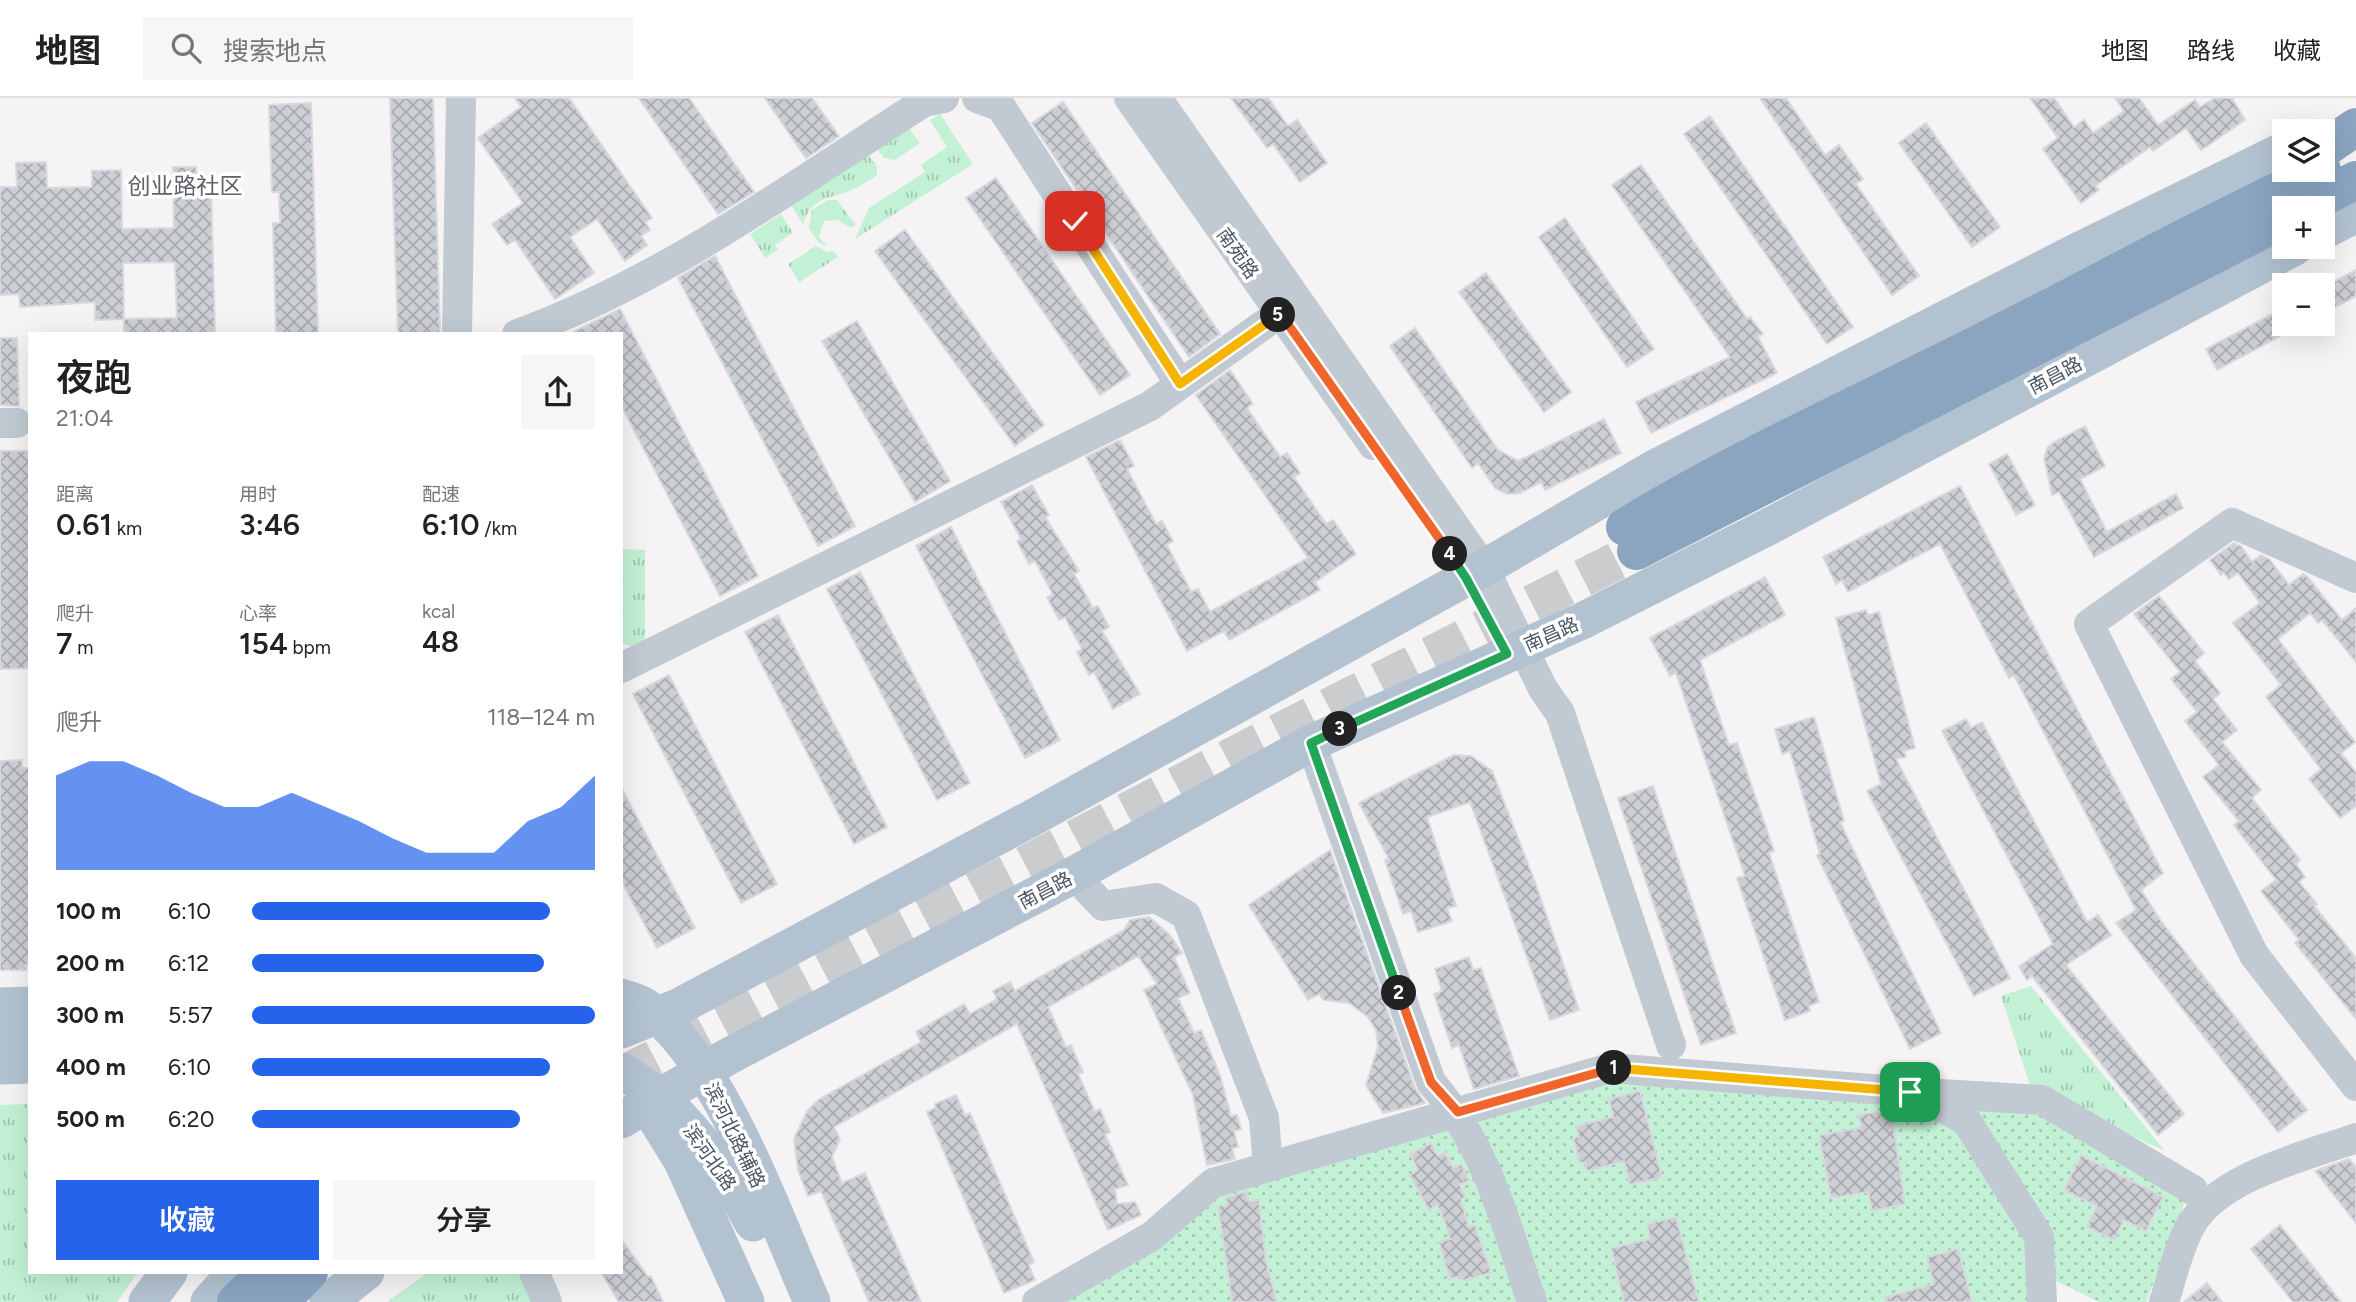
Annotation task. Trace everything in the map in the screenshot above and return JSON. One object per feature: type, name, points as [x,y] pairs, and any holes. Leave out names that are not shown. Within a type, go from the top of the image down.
[{"type":"highway","points":[[2335,141],[2356,127]]},
{"type":"highway","points":[[2335,164],[2356,154]]},
{"type":"highway","points":[[2326,196],[2356,180]]},
{"type":"highway","points":[[2257,224],[2286,182]]},
{"type":"highway","points":[[1631,539],[1691,488],[2091,287],[2257,224],[2308,182]]},
{"type":"highway","points":[[2335,205],[2356,197]]},
{"type":"highway","points":[[236,1302],[264,1274]]},
{"type":"highway","points":[[280,1302],[307,1274]]},
{"type":"main road","points":[[2335,124],[2356,114]]},
{"type":"main road","points":[[623,1029],[639,1017],[1022,824],[1475,573],[1653,469],[2272,156]]},
{"type":"main road","points":[[2335,226],[2356,215]]},
{"type":"main road","name":"南昌路","points":[[628,1104],[704,1072],[729,1055],[1068,878],[1311,743],[1515,650],[1768,527],[2272,259]]},
{"type":"main road","name":"滨河北路辅路","points":[[623,998],[644,1006],[639,1017],[704,1072],[715,1087],[810,1302]]},
{"type":"main road","points":[[0,1006],[28,1005]]},
{"type":"main road","points":[[639,1017],[688,1062],[718,1103],[810,1302]]},
{"type":"main road","points":[[0,1034],[28,1033]]},
{"type":"main road","points":[[0,1057],[28,1057]]},
{"type":"main road","points":[[0,1066],[28,1065]]},
{"type":"main road","name":"滨河北路","points":[[623,1072],[648,1087],[682,1118],[723,1167],[793,1302]]},
{"type":"main road","points":[[628,1104],[682,1161],[746,1302]]},
{"type":"main road","name":"滨河北路","points":[[628,1104],[678,1147],[709,1187],[768,1302]]},
{"type":"main road","points":[[209,1302],[234,1274]]},
{"type":"main road","points":[[328,1302],[363,1274]]},
{"type":"street","points":[[457,332],[461,98]]},
{"type":"street","points":[[523,332],[576,313],[677,260],[924,102],[944,98]]},
{"type":"street","name":"南苑路","points":[[1129,98],[1282,312],[1475,573]]},
{"type":"street","name":"南苑路","points":[[1157,98],[1475,573],[1515,650],[1560,713],[1671,1045]]},
{"type":"street","points":[[998,101],[1180,384]]},
{"type":"street","points":[[623,667],[1150,406],[1282,312]]},
{"type":"street","points":[[2356,578],[2232,523],[2089,624],[2254,955],[2356,1086]]},
{"type":"street","points":[[1311,743],[1431,1082],[1458,1112],[1486,1165],[1532,1302]]},
{"type":"street","points":[[1086,888],[1103,906],[1156,898],[1186,915],[1264,1118],[1268,1167]]},
{"type":"street","points":[[1037,1302],[1152,1236],[1213,1183],[1611,1068],[2042,1100],[2193,1190]]},
{"type":"street","points":[[1910,1092],[1966,1120],[2039,1237],[2042,1302]]},
{"type":"street","points":[[2164,1302],[2191,1225],[2217,1194],[2284,1164],[2356,1138]]},
{"type":"street","points":[[535,1274],[548,1302]]},
{"type":"green space","points":[[940,114],[973,164],[855,239],[869,208],[925,172],[921,165],[947,147],[930,120]]},
{"type":"green space","points":[[907,126],[920,143],[895,160],[884,158],[876,147]]},
{"type":"green space","points":[[868,155],[877,166],[877,175],[852,190],[817,203],[811,208],[803,224],[791,205]]},
{"type":"green space","points":[[828,200],[837,200],[856,225],[851,228],[838,220],[824,221],[819,237],[827,246],[819,243],[809,228],[812,210]]},
{"type":"green space","points":[[781,214],[793,233],[775,245],[778,249],[765,258],[750,234]]},
{"type":"green space","points":[[816,246],[827,252],[834,251],[838,257],[799,282],[788,264]]},
{"type":"green space","points":[[623,549],[645,550],[645,651],[623,644]]},
{"type":"green space","points":[[2031,986],[2165,1151],[2031,1089],[2001,996]]},
{"type":"green space","points":[[1610,1076],[2038,1110],[2187,1197],[2146,1302],[2099,1302],[2030,1268],[2031,1302],[1056,1302],[1221,1188]]},
{"type":"green space","points":[[28,1104],[28,1274],[137,1274],[117,1302],[0,1302],[0,1105]]},
{"type":"green space","points":[[426,1274],[535,1274],[547,1302],[387,1302]]},
{"type":"building","points":[[390,98],[433,98],[440,332],[398,332]]},
{"type":"building","points":[[515,98],[569,98],[652,218],[645,222],[650,230],[641,236],[647,245],[625,261],[597,219],[570,237],[594,273],[555,299],[515,240],[507,245],[492,224],[523,203],[478,138],[521,107]]},
{"type":"building","points":[[639,98],[689,98],[754,192],[718,214]]},
{"type":"building","points":[[765,98],[812,98],[839,136],[806,158]]},
{"type":"building","points":[[1231,98],[1268,98],[1288,126],[1297,120],[1327,163],[1300,182],[1273,144],[1267,148]]},
{"type":"building","points":[[1760,98],[1786,98],[1825,155],[1839,145],[1863,179],[1856,184],[1919,276],[1892,295]]},
{"type":"building","points":[[2030,98],[2054,98],[2074,127],[2084,120],[2093,133],[2124,111],[2115,98],[2139,98],[2158,125],[2195,100],[2200,107],[2215,98],[2232,98],[2245,120],[2201,150],[2186,128],[2153,151],[2150,147],[2095,186],[2099,190],[2081,203],[2043,149],[2058,138]]},
{"type":"building","points":[[1063,102],[1220,334],[1189,357],[1032,123]]},
{"type":"building","points":[[311,103],[318,332],[276,332],[273,223],[280,223],[279,192],[272,192],[269,105]]},
{"type":"building","points":[[1710,116],[1853,327],[1827,344],[1684,134]]},
{"type":"building","points":[[1926,123],[2000,227],[1972,247],[1899,143]]},
{"type":"building","points":[[46,162],[47,188],[92,187],[92,171],[121,170],[122,229],[174,228],[173,167],[196,167],[197,186],[211,186],[215,332],[124,332],[124,319],[95,320],[95,302],[20,307],[19,294],[0,295],[0,187],[17,187],[16,163]],"holes":[[[175,262],[177,318],[124,319],[123,263]]]},
{"type":"building","points":[[1641,165],[1747,319],[1750,317],[1763,334],[1758,337],[1777,373],[1651,433],[1636,402],[1730,357],[1612,185]]},
{"type":"building","points":[[996,178],[1130,375],[1100,395],[966,198]]},
{"type":"building","points":[[1565,218],[1654,349],[1627,367],[1539,237]]},
{"type":"building","points":[[905,230],[1044,425],[1015,446],[875,251]]},
{"type":"building","points":[[715,256],[855,526],[818,546],[678,278]]},
{"type":"building","points":[[2356,270],[2356,296],[2335,307],[2335,281]]},
{"type":"building","points":[[1486,273],[1571,392],[1544,412],[1459,292]]},
{"type":"building","points":[[620,309],[758,576],[720,596],[623,409],[623,332],[573,332]]},
{"type":"building","points":[[2272,314],[2272,336],[2280,336],[2217,370],[2206,349]]},
{"type":"building","points":[[857,321],[950,481],[915,502],[822,341]]},
{"type":"building","points":[[1415,328],[1498,450],[1518,461],[1604,419],[1621,453],[1545,490],[1541,482],[1520,493],[1507,494],[1495,488],[1478,463],[1472,468],[1390,346]]},
{"type":"building","points":[[0,338],[17,338],[19,406],[0,405]]},
{"type":"building","points":[[1230,370],[1253,404],[1247,408],[1280,457],[1287,453],[1300,473],[1294,477],[1326,524],[1333,520],[1356,554],[1315,582],[1320,590],[1229,640],[1224,631],[1187,651],[1086,457],[1120,440],[1134,466],[1127,469],[1156,524],[1162,521],[1173,541],[1167,545],[1191,592],[1198,589],[1210,612],[1308,558],[1196,395]]},
{"type":"building","points":[[2085,426],[2105,466],[2080,479],[2107,532],[2176,494],[2183,508],[2094,557],[2059,492],[2052,495],[2044,458],[2048,447],[2054,442]]},
{"type":"building","points":[[0,451],[28,451],[28,668],[0,669]]},
{"type":"building","points":[[2007,454],[2035,505],[2016,515],[1989,464]]},
{"type":"building","points":[[1032,485],[1049,515],[1045,517],[1079,571],[1074,574],[1093,608],[1098,606],[1109,627],[1102,631],[1140,694],[1113,709],[1094,672],[1089,675],[1077,652],[1082,649],[1065,617],[1059,620],[1047,597],[1053,595],[1035,561],[1029,564],[1017,541],[1021,539],[1001,502]]},
{"type":"building","points":[[1960,486],[2163,873],[2141,890],[2161,921],[2307,1110],[2278,1132],[2116,923],[2136,910],[2014,675],[2009,678],[1940,544],[1848,592],[1842,580],[1836,584],[1823,557]]},
{"type":"building","points":[[951,527],[1060,740],[1025,758],[916,546]]},
{"type":"building","points":[[2234,543],[2241,546],[2252,562],[2261,555],[2269,559],[2289,585],[2303,574],[2307,576],[2342,620],[2356,608],[2356,662],[2322,620],[2318,623],[2310,613],[2278,639],[2355,742],[2341,753],[2356,772],[2356,806],[2340,818],[2309,779],[2321,769],[2266,697],[2281,685],[2233,623],[2260,603],[2238,573],[2229,579],[2223,572],[2221,575],[2210,560]]},
{"type":"building","points":[[860,572],[970,783],[937,800],[827,589]]},
{"type":"building","points":[[1765,577],[1785,615],[1700,660],[1729,745],[1737,743],[1774,851],[1769,853],[1819,1002],[1808,1006],[1810,1011],[1785,1020],[1737,878],[1745,876],[1676,673],[1670,676],[1650,638]]},
{"type":"building","points":[[2159,596],[2204,653],[2195,661],[2220,693],[2213,699],[2237,730],[2222,742],[2261,790],[2252,798],[2300,860],[2296,864],[2305,877],[2299,882],[2317,904],[2314,906],[2356,958],[2356,1019],[2295,943],[2299,940],[2261,891],[2276,880],[2234,825],[2239,821],[2203,777],[2219,765],[2185,721],[2197,712],[2171,679],[2180,672],[2134,614]]},
{"type":"building","points":[[1866,610],[1868,615],[1879,612],[1915,748],[1904,751],[1906,757],[1896,759],[2010,978],[1974,996],[1867,791],[1881,784],[1836,618]]},
{"type":"building","points":[[778,615],[887,827],[854,844],[745,632]]},
{"type":"building","points":[[669,675],[777,884],[741,903],[633,694]]},
{"type":"building","points":[[1814,717],[1844,821],[1840,822],[1941,1033],[1910,1049],[1817,855],[1820,854],[1790,751],[1782,754],[1775,729]]},
{"type":"building","points":[[1966,719],[1971,728],[1982,722],[2087,922],[2098,915],[2111,935],[2066,965],[2184,1114],[2158,1135],[2032,976],[2027,980],[2019,966],[2053,944],[1942,731]]},
{"type":"building","points":[[1454,755],[1471,756],[1492,771],[1535,882],[1579,1010],[1550,1020],[1470,802],[1427,817],[1456,906],[1447,908],[1452,921],[1418,932],[1411,911],[1403,914],[1385,860],[1389,859],[1359,803]]},
{"type":"building","points":[[22,760],[22,768],[28,768],[26,970],[0,970],[0,761]]},
{"type":"building","points":[[1653,786],[1736,1033],[1701,1045],[1618,798]]},
{"type":"building","points":[[623,791],[695,928],[657,948],[623,884]]},
{"type":"building","points":[[1330,850],[1415,1088],[1425,1103],[1383,1113],[1366,1085],[1378,1047],[1376,1030],[1368,1017],[1349,1003],[1324,1000],[1319,994],[1308,1000],[1249,905]]},
{"type":"building","points":[[1149,917],[1169,934],[1182,953],[1174,957],[1190,993],[1178,998],[1194,1033],[1201,1030],[1220,1075],[1231,1116],[1237,1115],[1241,1129],[1234,1131],[1238,1147],[1232,1148],[1235,1159],[1207,1165],[1193,1095],[1144,990],[1157,984],[1138,956],[1048,1007],[1066,1047],[1071,1045],[1083,1072],[1078,1074],[1095,1112],[1100,1109],[1110,1132],[1105,1134],[1128,1185],[1115,1189],[1117,1204],[1135,1202],[1141,1215],[1108,1230],[1017,1024],[834,1127],[840,1139],[832,1157],[842,1183],[865,1173],[921,1302],[869,1302],[821,1191],[808,1196],[798,1170],[794,1139],[807,1111],[818,1100],[921,1042],[916,1032],[964,1004],[970,1014],[997,999],[993,991],[1010,982],[1015,991],[1124,930],[1130,920]]},
{"type":"building","points":[[1469,957],[1473,970],[1481,968],[1519,1076],[1474,1089],[1459,1045],[1452,1048],[1434,994],[1442,991],[1435,969]]},
{"type":"building","points":[[1640,1091],[1662,1177],[1630,1185],[1624,1161],[1587,1171],[1585,1162],[1580,1163],[1573,1138],[1579,1137],[1576,1126],[1613,1117],[1609,1099]]},
{"type":"building","points":[[956,1095],[965,1115],[970,1113],[1034,1262],[1029,1265],[1035,1280],[1004,1293],[927,1112],[936,1108],[935,1104]]},
{"type":"building","points":[[1891,1109],[1905,1204],[1872,1211],[1868,1192],[1831,1198],[1819,1135],[1861,1128],[1859,1115]]},
{"type":"building","points":[[1431,1143],[1438,1156],[1445,1152],[1453,1168],[1461,1164],[1469,1180],[1460,1185],[1465,1196],[1461,1200],[1469,1227],[1475,1225],[1491,1273],[1462,1281],[1460,1276],[1450,1279],[1439,1242],[1450,1239],[1445,1222],[1437,1205],[1429,1210],[1410,1175],[1418,1170],[1410,1154]]},
{"type":"building","points":[[2081,1155],[2163,1197],[2146,1231],[2124,1220],[2114,1240],[2087,1227],[2097,1206],[2064,1190]]},
{"type":"building","points":[[2349,1159],[2356,1167],[2356,1223],[2315,1171]]},
{"type":"building","points":[[1247,1191],[1248,1201],[1259,1200],[1266,1261],[1277,1302],[1232,1302],[1218,1206],[1227,1205],[1226,1198]]},
{"type":"building","points":[[1676,1217],[1699,1302],[1624,1302],[1611,1248],[1650,1239],[1647,1224]]},
{"type":"building","points":[[2280,1225],[2341,1302],[2293,1302],[2251,1249]]},
{"type":"building","points":[[623,1242],[648,1277],[651,1276],[663,1302],[619,1302],[602,1274],[623,1274]]},
{"type":"building","points":[[1958,1249],[1972,1302],[1887,1302],[1886,1297],[1934,1284],[1927,1257]]},
{"type":"building","points":[[2207,1283],[2222,1302],[2184,1302]]},
{"type":"tunnel","points":[[623,1075],[1258,743],[1636,551]]},
{"type":"district","name":"创业路社区","points":[[185,186]]},
{"type":"route","points":[[1075,221],[1180,384],[1280,313],[1466,578],[1507,654],[1311,743],[1431,1082],[1458,1112],[1611,1068],[1910,1092]]}]
